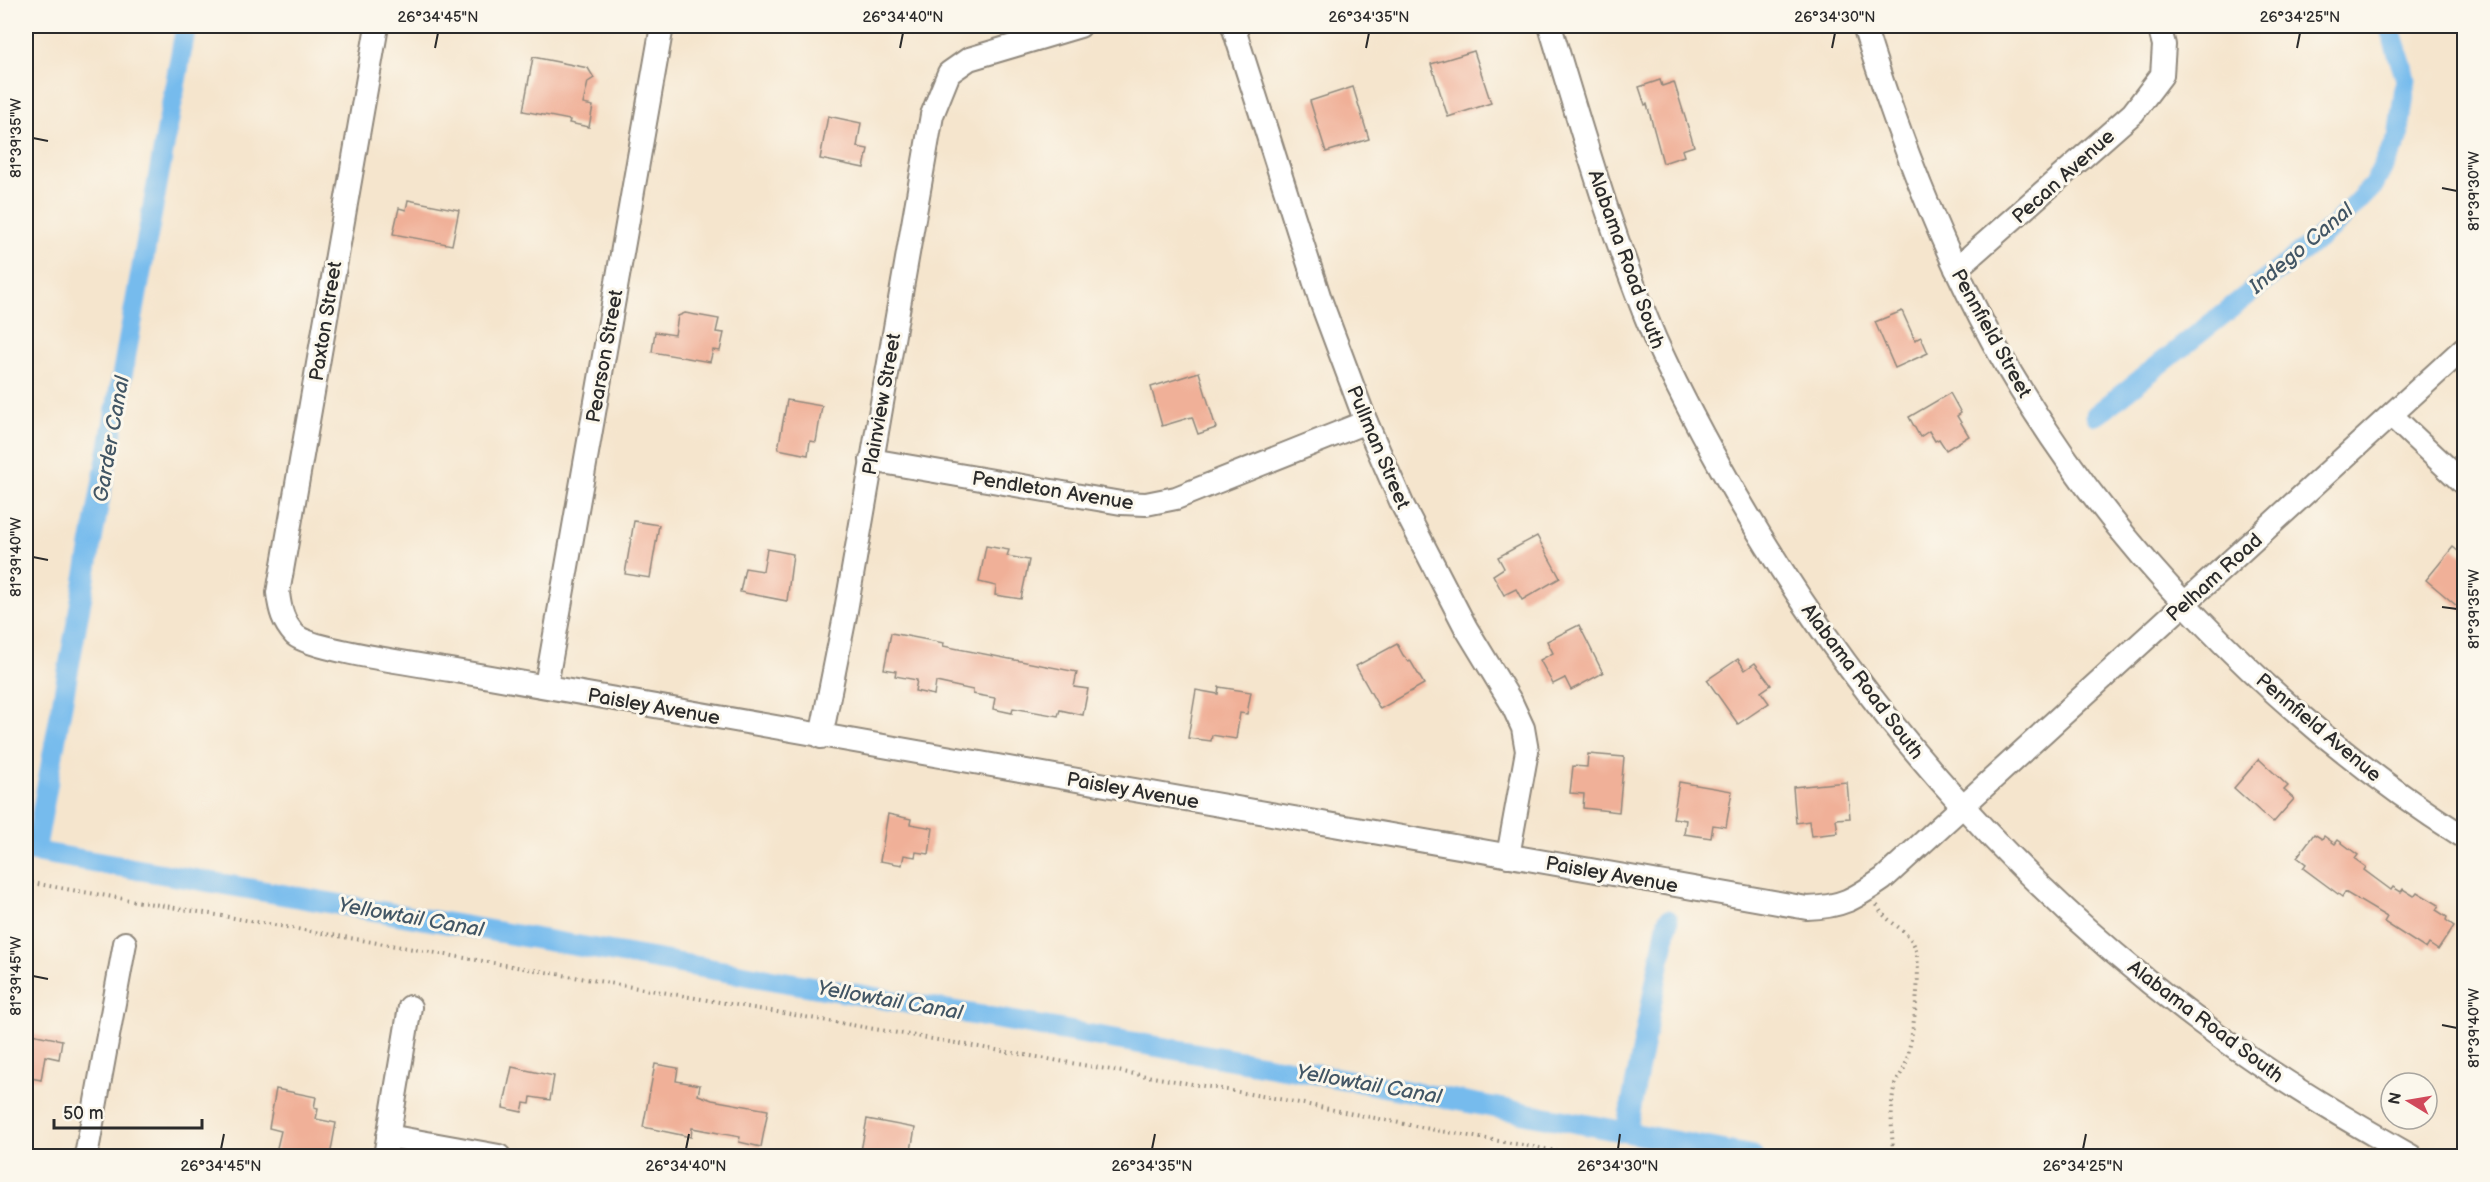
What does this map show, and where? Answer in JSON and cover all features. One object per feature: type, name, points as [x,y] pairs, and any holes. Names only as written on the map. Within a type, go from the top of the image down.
[{"type":"street","name":"Paxton Street","points":[[281,617],[278,593],[377,26]]},
{"type":"street","name":"Pearson Street","points":[[546,686],[662,26]]},
{"type":"street","name":"Plainview Street","points":[[821,737],[845,616],[932,115],[949,73],[969,59],[1080,26]]},
{"type":"street","name":"Pullman Street","points":[[1233,26],[1320,300],[1366,422],[1424,547],[1466,628],[1511,702],[1523,728],[1527,751],[1508,856]]},
{"type":"street","name":"Alabama Road South","points":[[1550,26],[1606,213],[1657,342],[1699,429],[1752,525],[1849,670],[1963,807],[2031,877],[2093,934],[2165,994],[2264,1067],[2310,1097],[2411,1156]]},
{"type":"street","name":"Pennfield Street","points":[[1864,26],[1912,169],[1956,269],[1994,343],[2040,419],[2098,500],[2184,605]]},
{"type":"street","name":"Pecan Avenue","points":[[1956,269],[2133,113],[2162,75],[2164,45],[2159,26]]},
{"type":"street","name":"Pelham Road","points":[[1963,807],[2464,348]]},
{"type":"street","points":[[2392,416],[2464,484]]},
{"type":"street","name":"Pendleton Avenue","points":[[871,460],[1121,503],[1146,504],[1176,498],[1366,422]]},
{"type":"street","name":"Pennfield Avenue","points":[[2184,605],[2322,734],[2374,776],[2464,837]]},
{"type":"street","name":"Paisley Avenue","points":[[281,617],[297,637],[318,646],[821,737],[1807,908],[1834,907],[1869,889],[1963,807]]},
{"type":"street","points":[[86,1156],[126,943]]},
{"type":"street","points":[[410,1007],[387,1146],[499,1156]]},
{"type":"path","points":[[26,882],[1279,1099],[1435,1130],[1586,1156]]},
{"type":"path","points":[[1869,889],[1882,915],[1904,931],[1914,945],[1919,962],[1906,1065],[1895,1087],[1892,1121],[1893,1152],[1890,1156]]},
{"type":"building","points":[[1474,51],[1491,103],[1448,117],[1431,64]]},
{"type":"building","points":[[533,57],[588,68],[594,78],[588,82],[583,104],[593,106],[589,127],[569,123],[570,120],[523,111]]},
{"type":"building","points":[[1660,80],[1662,86],[1674,82],[1694,146],[1682,150],[1684,156],[1663,163],[1647,104],[1645,105],[1639,87]]},
{"type":"building","points":[[1353,87],[1369,139],[1326,152],[1310,101]]},
{"type":"building","points":[[828,116],[861,123],[857,147],[868,149],[864,168],[820,159]]},
{"type":"building","points":[[408,200],[459,210],[452,245],[393,234],[399,208],[406,210]]},
{"type":"building","points":[[1902,311],[1915,340],[1921,337],[1928,353],[1895,368],[1875,322]]},
{"type":"building","points":[[685,313],[719,319],[716,332],[724,333],[720,351],[713,350],[710,362],[652,352],[655,332],[675,335],[678,316]]},
{"type":"building","points":[[1199,372],[1216,428],[1198,434],[1192,417],[1162,426],[1151,387]]},
{"type":"building","points":[[1950,393],[1961,413],[1957,416],[1969,436],[1946,450],[1939,439],[1935,441],[1929,431],[1920,437],[1909,417]]},
{"type":"building","points":[[787,400],[822,406],[816,442],[810,441],[808,455],[778,449]]},
{"type":"building","points":[[634,521],[659,525],[650,578],[625,574]]},
{"type":"building","points":[[1537,536],[1560,578],[1522,600],[1516,589],[1504,595],[1493,575],[1504,568],[1498,557]]},
{"type":"building","points":[[986,546],[1009,550],[1007,556],[1029,560],[1021,599],[995,595],[996,586],[979,582]]},
{"type":"building","points":[[2453,547],[2464,556],[2464,612],[2426,580]]},
{"type":"building","points":[[767,549],[793,554],[787,601],[740,592],[745,568],[763,571]]},
{"type":"building","points":[[1579,625],[1603,673],[1571,690],[1565,678],[1553,684],[1540,660],[1553,653],[1547,641]]},
{"type":"building","points":[[891,633],[944,643],[943,646],[1077,672],[1074,687],[1088,689],[1083,715],[1060,710],[1058,716],[1013,708],[1012,713],[993,709],[995,698],[973,694],[973,690],[936,682],[934,695],[915,691],[917,680],[895,676],[896,671],[884,669]]},
{"type":"building","points":[[1397,644],[1403,655],[1409,662],[1410,660],[1424,684],[1380,709],[1356,666]]},
{"type":"building","points":[[1738,659],[1745,670],[1755,663],[1771,685],[1761,692],[1769,703],[1738,724],[1707,680]]},
{"type":"building","points":[[1219,687],[1251,692],[1247,714],[1240,713],[1236,739],[1212,735],[1211,741],[1188,738],[1196,690],[1218,694]]},
{"type":"building","points":[[1588,754],[1624,757],[1619,812],[1583,808],[1584,794],[1570,793],[1573,766],[1587,767]]},
{"type":"building","points":[[2259,759],[2288,786],[2284,790],[2294,799],[2273,823],[2234,788]]},
{"type":"building","points":[[1679,782],[1732,791],[1726,827],[1713,825],[1711,838],[1684,834],[1686,820],[1673,818]]},
{"type":"building","points":[[1847,782],[1850,818],[1836,819],[1838,833],[1811,836],[1809,821],[1796,823],[1793,787]]},
{"type":"building","points":[[888,814],[911,819],[910,824],[933,828],[929,854],[916,852],[915,857],[904,855],[902,865],[880,861]]},
{"type":"building","points":[[2314,834],[2322,839],[2324,836],[2335,844],[2338,840],[2358,855],[2355,859],[2366,867],[2364,870],[2391,890],[2393,887],[2401,892],[2403,889],[2414,896],[2417,892],[2439,905],[2436,910],[2447,917],[2446,920],[2454,926],[2438,950],[2429,944],[2426,949],[2384,922],[2387,917],[2345,892],[2342,897],[2303,868],[2306,864],[2297,857]]},
{"type":"building","points":[[26,1033],[62,1040],[59,1059],[45,1056],[41,1080],[26,1077]]},
{"type":"building","points":[[655,1064],[678,1068],[676,1081],[700,1085],[698,1095],[712,1100],[768,1110],[761,1147],[739,1142],[740,1137],[692,1128],[691,1137],[643,1127]]},
{"type":"building","points":[[512,1067],[554,1076],[550,1100],[531,1097],[530,1104],[524,1103],[522,1112],[503,1108]]},
{"type":"building","points":[[276,1089],[316,1097],[314,1108],[318,1109],[316,1119],[336,1123],[330,1156],[275,1156],[281,1131],[269,1128]]},
{"type":"building","points":[[867,1119],[915,1128],[910,1156],[860,1156]]},
{"type":"waterway","name":"Garder Canal","points":[[35,852],[186,26]]},
{"type":"waterway","name":"Indego Canal","points":[[2096,415],[2333,227],[2373,186],[2398,138],[2406,79],[2389,26]]},
{"type":"waterway","name":"Yellowtail Canal","points":[[26,850],[1333,1077],[1753,1156]]},
{"type":"waterway","points":[[1626,1132],[1668,920]]}]
